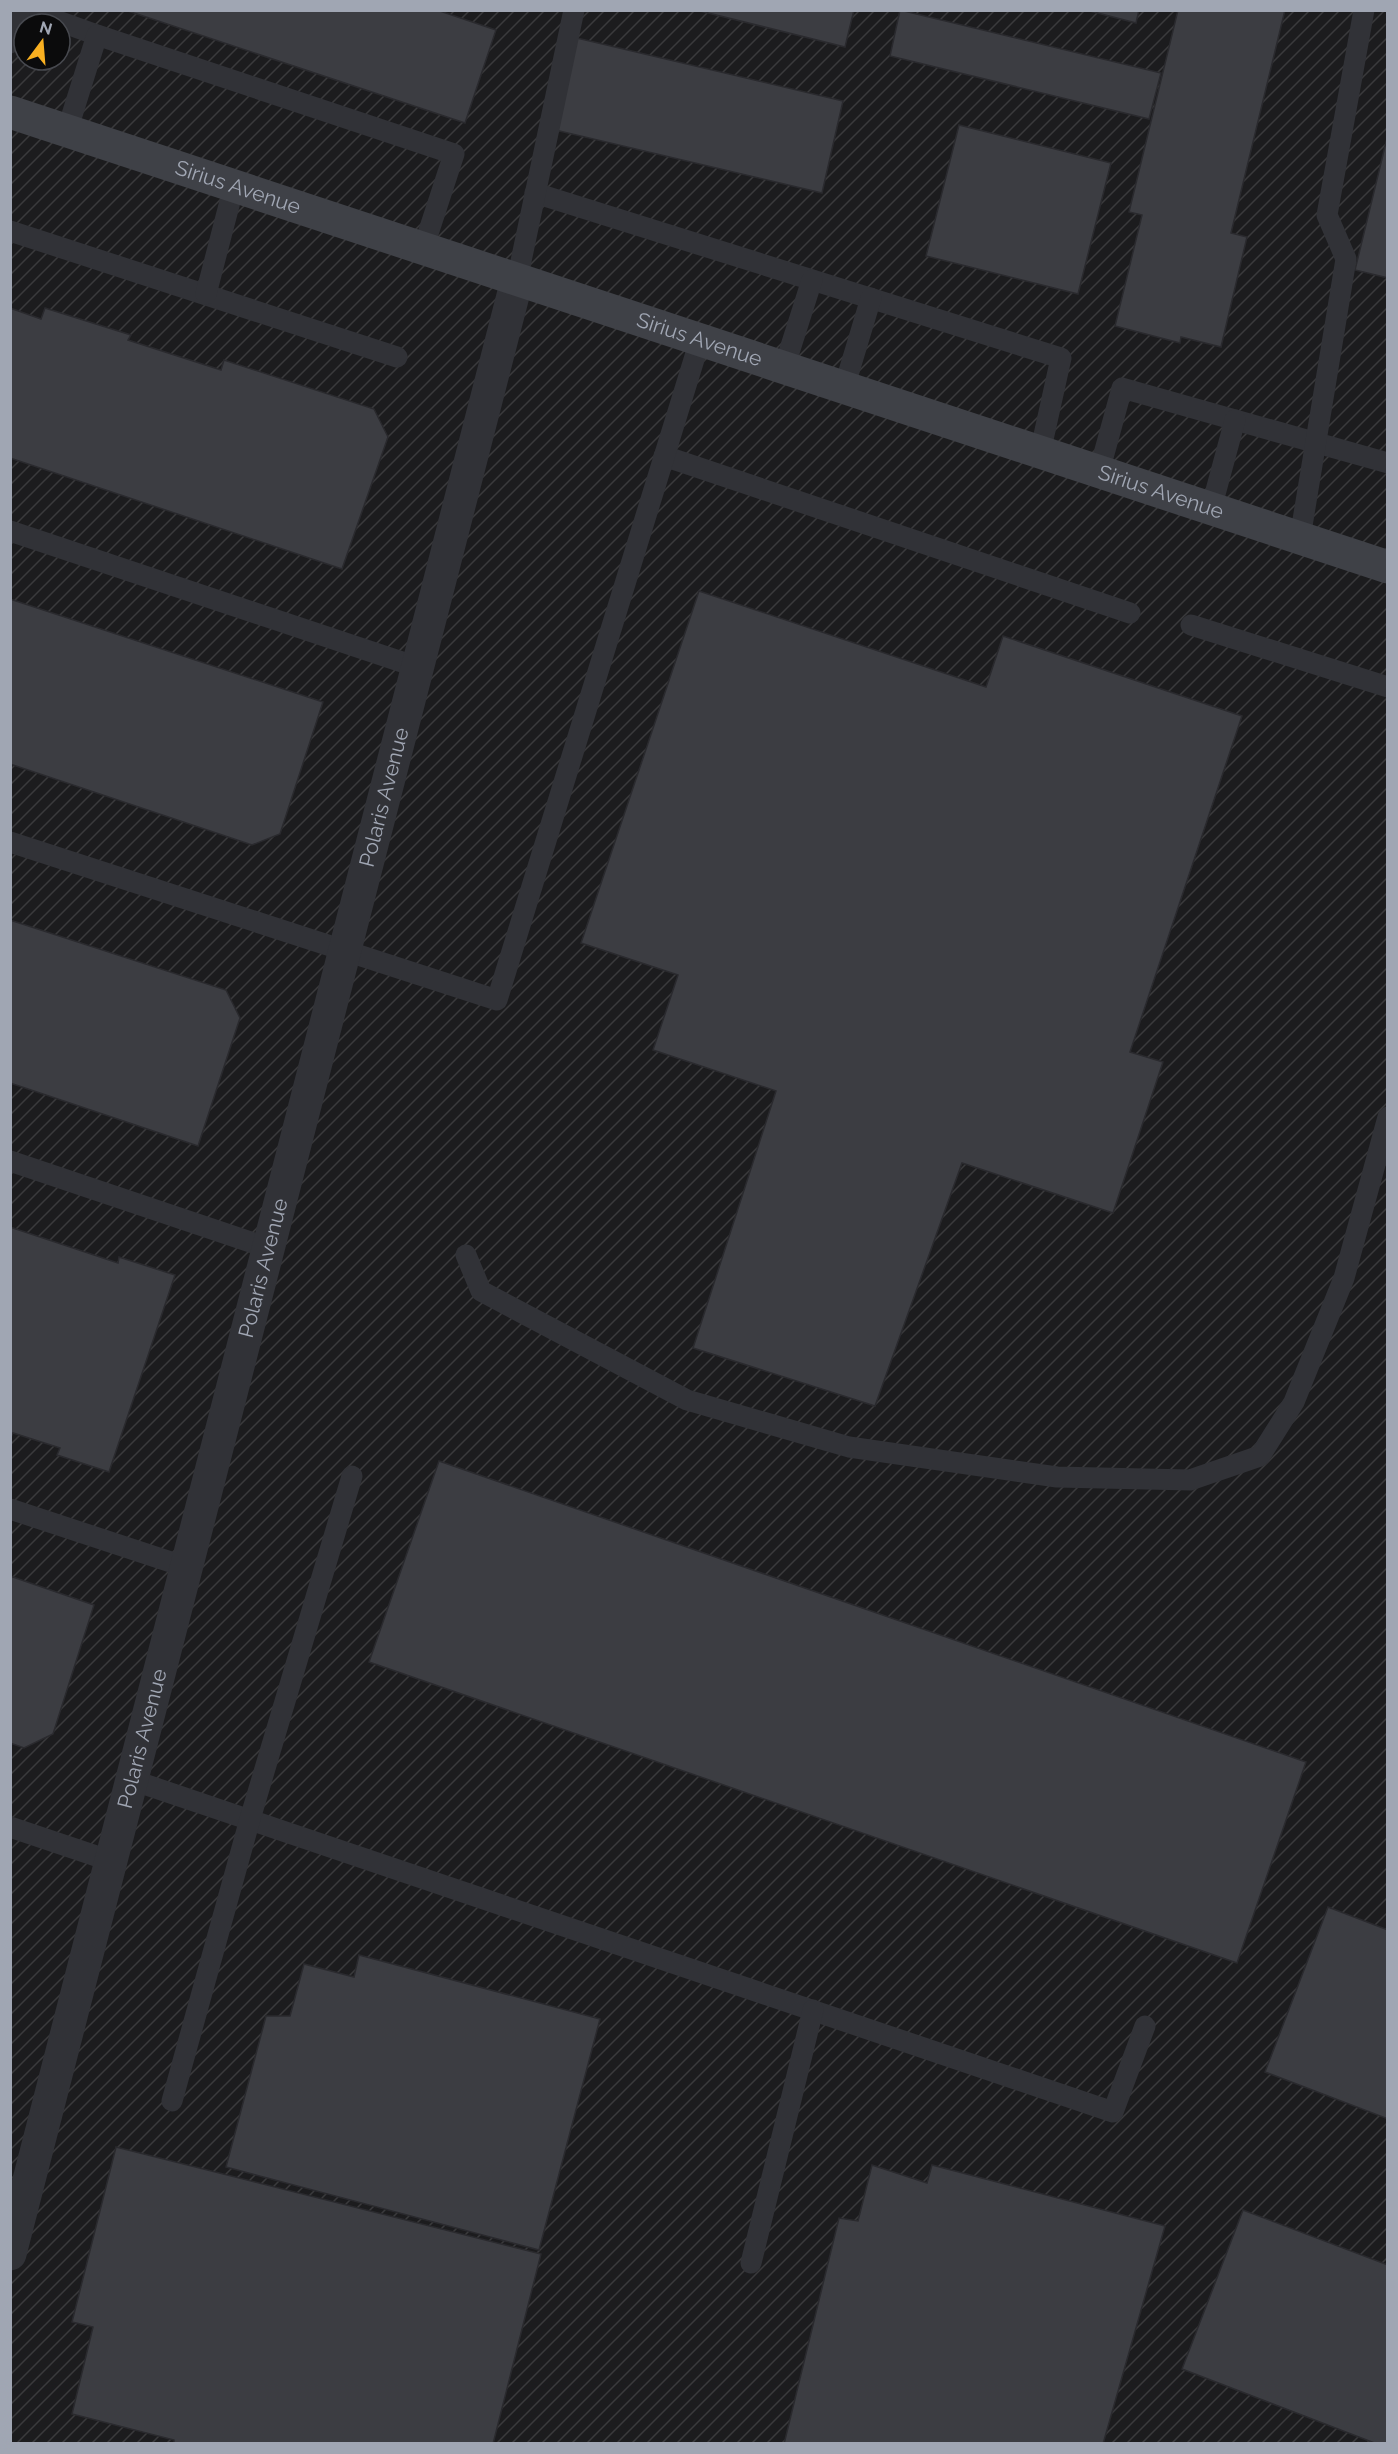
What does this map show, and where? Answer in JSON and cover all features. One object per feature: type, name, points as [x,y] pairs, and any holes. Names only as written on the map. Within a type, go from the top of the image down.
[{"type":"street","name":"Sirius Avenue","points":[[10,112],[1388,567]]},
{"type":"street","name":"Polaris Avenue","points":[[10,2254],[517,280]]},
{"type":"lane","points":[[517,280],[574,10]]},
{"type":"lane","points":[[1300,538],[1346,259],[1327,215],[1364,10]]},
{"type":"lane","points":[[72,31],[97,35],[454,154],[423,249]]},
{"type":"lane","points":[[67,131],[97,35]]},
{"type":"lane","points":[[206,294],[234,186]]},
{"type":"lane","points":[[535,193],[1061,358],[1040,453]]},
{"type":"lane","points":[[10,231],[397,357]]},
{"type":"lane","points":[[784,368],[812,280]]},
{"type":"lane","points":[[844,388],[872,298]]},
{"type":"lane","points":[[10,842],[497,1000],[700,340]]},
{"type":"lane","points":[[1099,472],[1122,388],[1388,463]]},
{"type":"lane","points":[[1211,509],[1235,420]]},
{"type":"lane","points":[[664,456],[1130,613]]},
{"type":"lane","points":[[10,531],[417,667]]},
{"type":"lane","points":[[1191,625],[1388,687]]},
{"type":"lane","points":[[466,1255],[481,1292],[687,1400],[849,1447],[1057,1477],[1190,1480],[1260,1456],[1294,1402],[1344,1278],[1388,1118]]},
{"type":"lane","points":[[10,1161],[268,1248]]},
{"type":"lane","points":[[172,2101],[250,1819],[352,1476]]},
{"type":"lane","points":[[10,1509],[186,1567]]},
{"type":"lane","points":[[132,1779],[1113,2112],[1145,2026]]},
{"type":"lane","points":[[10,1827],[111,1861]]},
{"type":"lane","points":[[751,2263],[813,2010]]},
{"type":"shaded area","points":[[11,11],[1387,11],[1387,2443],[11,2443]]},
{"type":"building","points":[[125,10],[437,10],[496,30],[465,123]]},
{"type":"building","points":[[696,10],[854,10],[845,47]]},
{"type":"building","points":[[900,10],[1161,73],[1149,119],[890,56]]},
{"type":"building","points":[[1086,10],[1139,10],[1136,23]]},
{"type":"building","points":[[1178,10],[1285,10],[1231,233],[1247,237],[1221,347],[1181,337],[1180,343],[1115,326],[1142,215],[1129,212]]},
{"type":"building","points":[[577,38],[843,101],[822,193],[555,130]]},
{"type":"building","points":[[959,125],[1111,163],[1078,294],[926,256]]},
{"type":"building","points":[[1388,134],[1388,278],[1355,270]]},
{"type":"building","points":[[10,308],[41,319],[45,308],[131,335],[128,340],[221,370],[224,360],[374,409],[388,437],[342,569],[10,458]]},
{"type":"building","points":[[699,591],[986,687],[1003,636],[1242,716],[1130,1052],[1163,1062],[1113,1213],[962,1163],[875,1406],[693,1348],[776,1091],[653,1050],[678,975],[581,943]]},
{"type":"building","points":[[10,599],[323,702],[280,834],[252,845],[10,764]]},
{"type":"building","points":[[10,920],[226,990],[240,1018],[198,1146],[10,1083]]},
{"type":"building","points":[[10,1227],[118,1263],[119,1257],[175,1275],[109,1472],[57,1455],[60,1448],[13,1433],[10,1439]]},
{"type":"building","points":[[439,1461],[1306,1762],[1237,1963],[369,1662]]},
{"type":"building","points":[[10,1576],[94,1605],[53,1734],[24,1748],[10,1743]]},
{"type":"building","points":[[1328,1907],[1388,1930],[1388,2119],[1265,2072]]},
{"type":"building","points":[[359,1955],[600,2019],[539,2250],[226,2167],[266,2016],[290,2016],[304,1964],[354,1977]]},
{"type":"building","points":[[116,2147],[541,2254],[493,2444],[174,2444],[174,2440],[72,2414],[93,2327],[72,2322]]},
{"type":"building","points":[[872,2165],[927,2183],[932,2165],[1165,2226],[1103,2444],[784,2444],[839,2218],[858,2221]]},
{"type":"building","points":[[1243,2210],[1388,2265],[1388,2444],[1377,2444],[1182,2369]]}]
